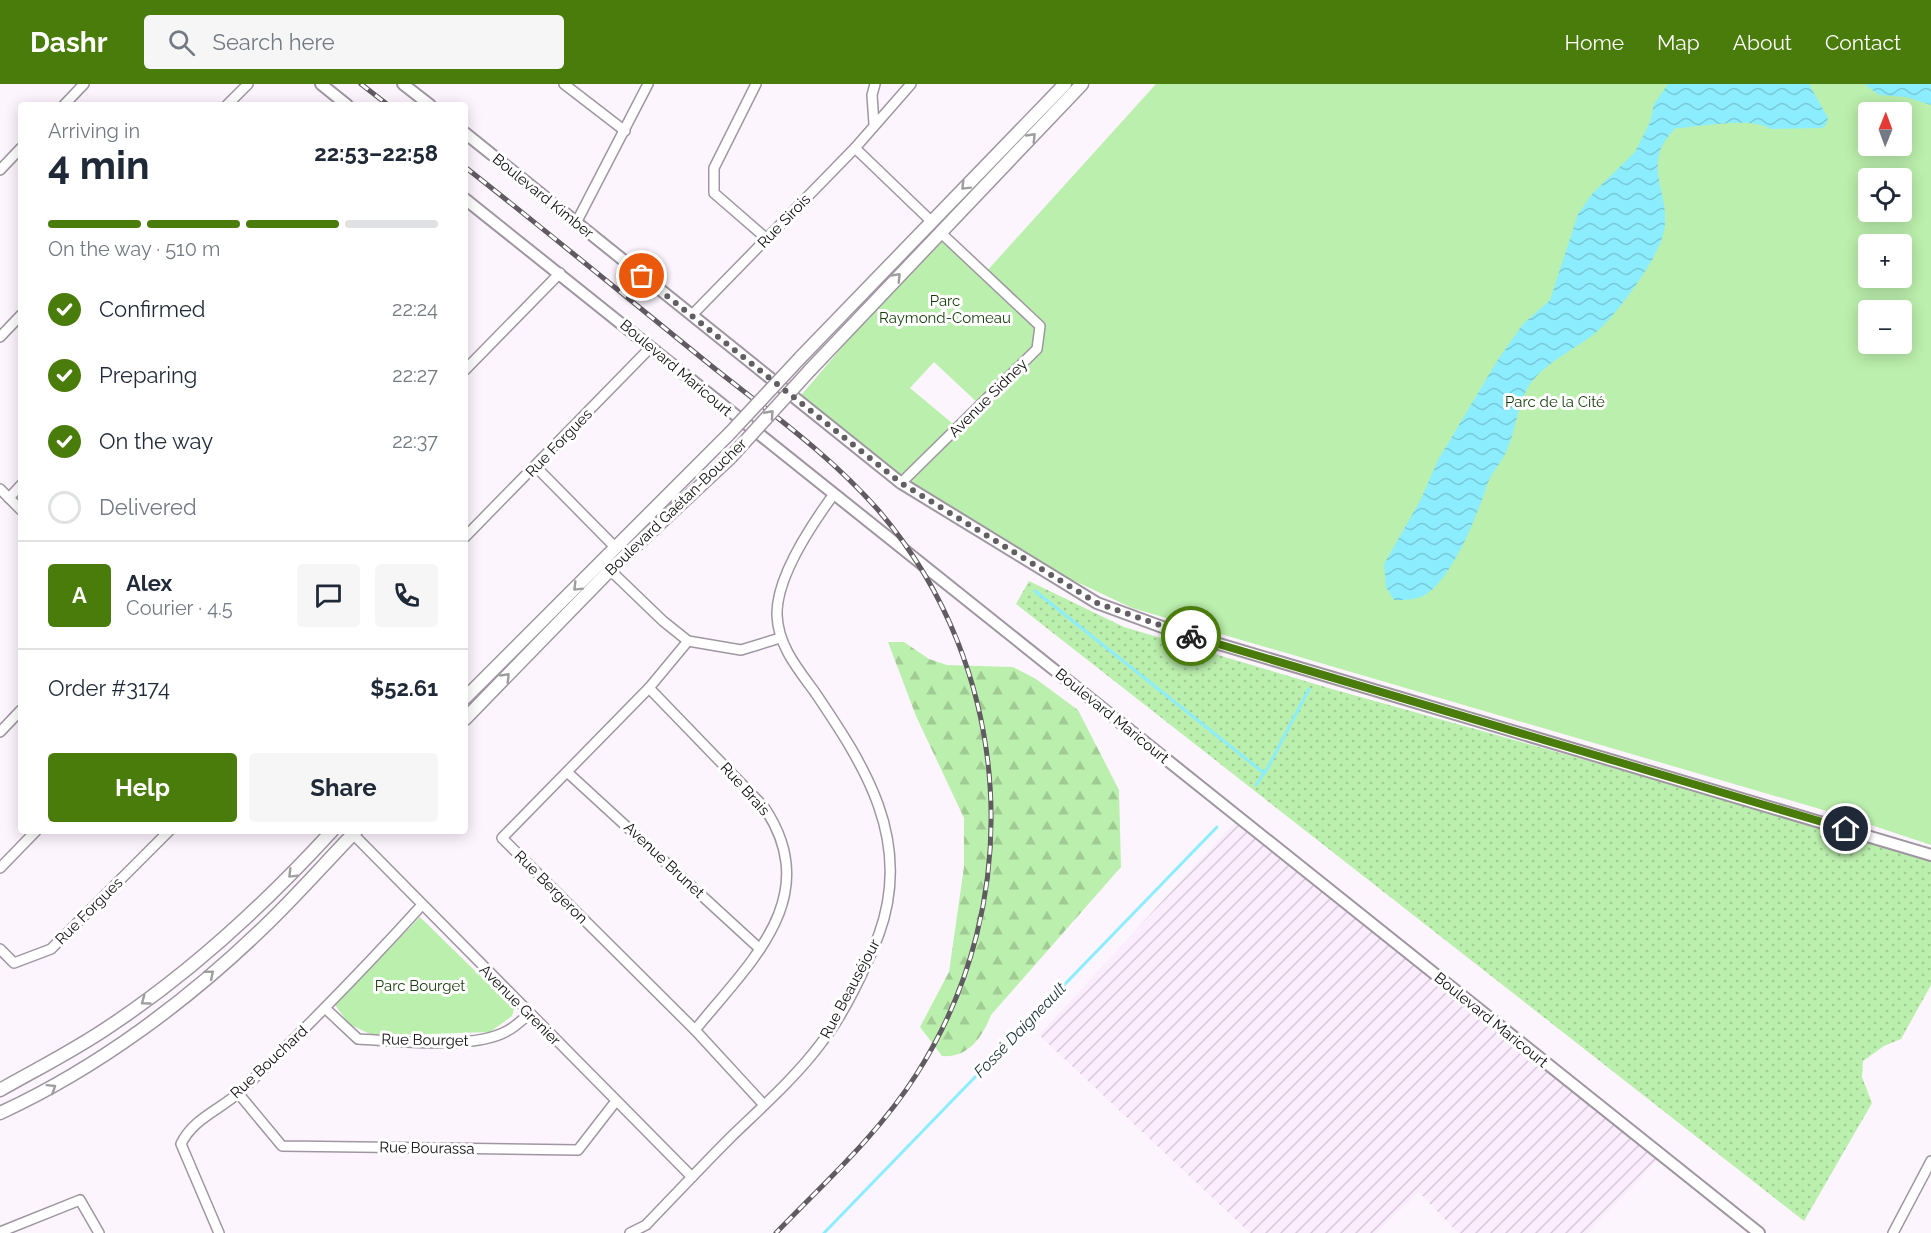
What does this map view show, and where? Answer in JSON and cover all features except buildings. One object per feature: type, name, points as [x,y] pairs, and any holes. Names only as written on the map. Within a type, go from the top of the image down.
[{"type":"main road","name":"Boulevard Gaétan-Boucher","points":[[468,695],[678,487],[1065,84]]},
{"type":"main road","name":"Boulevard Gaétan-Boucher","points":[[468,716],[610,570],[731,457],[827,350],[1082,84]]},
{"type":"main road","points":[[0,1090],[110,1027],[176,978],[245,920],[329,834]]},
{"type":"main road","points":[[0,1113],[47,1092],[156,1019],[267,924],[351,834]]},
{"type":"street","points":[[67,102],[84,84]]},
{"type":"street","points":[[230,102],[248,84]]},
{"type":"street","points":[[321,84],[343,102]]},
{"type":"street","points":[[403,84],[425,102]]},
{"type":"street","points":[[564,84],[625,131]]},
{"type":"street","points":[[576,223],[648,84]]},
{"type":"street","points":[[756,84],[714,168],[714,193],[767,239]]},
{"type":"street","points":[[874,124],[872,96],[875,84]]},
{"type":"street","name":"Rue Sirois","points":[[692,315],[855,147],[911,84]]},
{"type":"street","name":"Boulevard Kimber","points":[[468,136],[901,483],[1097,603],[1165,628],[1931,855]]},
{"type":"street","points":[[855,147],[931,221]]},
{"type":"street","points":[[0,170],[18,151]]},
{"type":"street","name":"Boulevard Maricourt","points":[[468,202],[560,273],[650,348],[1759,1233]]},
{"type":"street","name":"Avenue Sidney","points":[[901,483],[1037,349],[1040,326],[940,232]]},
{"type":"street","points":[[468,367],[560,273]]},
{"type":"street","points":[[0,337],[18,318]]},
{"type":"street","name":"Rue Forgues","points":[[468,534],[650,348]]},
{"type":"street","points":[[536,467],[616,548]]},
{"type":"street","points":[[9,498],[18,488]]},
{"type":"street","points":[[0,489],[18,507]]},
{"type":"street","name":"Rue Beauséjour","points":[[630,1233],[646,1225],[823,1042],[859,978],[879,933],[889,879],[886,829],[873,788],[856,753],[780,638],[777,614],[780,588],[803,542],[834,494]]},
{"type":"street","points":[[610,570],[663,621],[688,641],[741,650],[780,638]]},
{"type":"street","name":"Rue Bergeron","points":[[688,641],[649,688],[502,838],[695,1030],[764,1105]]},
{"type":"street","name":"Rue Brais","points":[[649,688],[764,807],[776,825],[785,849],[789,872],[785,896],[775,924],[760,949],[695,1030]]},
{"type":"street","points":[[0,732],[18,713]]},
{"type":"street","name":"Avenue Brunet","points":[[567,772],[760,949]]},
{"type":"street","points":[[0,867],[33,834]]},
{"type":"street","name":"Rue Forgues","points":[[0,949],[14,963],[51,949],[166,834]]},
{"type":"street","name":"Avenue Grenier","points":[[355,834],[422,906],[692,1177]]},
{"type":"street","name":"Rue Bouchard","points":[[219,1233],[181,1143],[188,1129],[238,1093],[326,1009],[422,906]]},
{"type":"street","name":"Rue Bourget","points":[[326,1009],[358,1039],[392,1041],[473,1042],[506,1032],[529,1014]]},
{"type":"street","name":"Rue Bourassa","points":[[238,1093],[282,1146],[578,1150],[616,1101]]},
{"type":"street","points":[[1893,1233],[1931,1161]]},
{"type":"street","points":[[0,1232],[80,1200],[99,1233]]},
{"type":"shaded area","points":[[1235,822],[1659,1159],[1588,1233],[1458,1233],[1419,1192],[1376,1233],[1250,1233],[1039,1035]]},
{"type":"green space","name":"Parc de la Cité","points":[[1156,84],[1931,84],[1931,845],[1847,817],[1132,608],[1058,573],[905,482],[981,406],[934,362],[910,388],[958,428],[901,483],[797,400],[940,232],[985,273]]},
{"type":"green space","points":[[1029,581],[1124,627],[1332,689],[1778,814],[1931,860],[1931,985],[1901,1039],[1884,1046],[1863,1061],[1862,1077],[1872,1103],[1804,1221],[1016,604]]},
{"type":"green space","points":[[888,642],[904,642],[929,659],[947,665],[1013,667],[1036,679],[1078,710],[1119,790],[1121,867],[991,1015],[973,1045],[951,1056],[942,1056],[920,1027],[949,972],[964,867],[964,818],[916,716]]},
{"type":"green space","name":"Parc Bourget","points":[[420,917],[514,1009],[512,1016],[490,1032],[370,1034],[349,1024],[335,1005]]},
{"type":"water","points":[[1668,84],[1809,84],[1828,118],[1826,125],[1822,128],[1771,129],[1751,123],[1725,123],[1676,128],[1665,141],[1659,154],[1659,180],[1665,220],[1659,246],[1644,273],[1602,327],[1546,368],[1531,383],[1522,400],[1507,450],[1489,481],[1463,545],[1445,575],[1425,595],[1414,599],[1394,600],[1386,587],[1384,564],[1421,499],[1438,460],[1497,361],[1523,324],[1550,300],[1578,214],[1593,193],[1635,152],[1650,122],[1654,104]]},
{"type":"water","points":[[1864,84],[1931,84],[1931,105],[1906,97],[1879,95]]},
{"type":"waterway","name":"Fossé Daigneault","points":[[1035,591],[1264,773],[1256,785]]},
{"type":"waterway","points":[[1265,773],[1309,689]]},
{"type":"waterway","name":"Fossé Daigneault","points":[[824,1233],[1217,827]]},
{"type":"railway","points":[[361,84],[384,102]]},
{"type":"railway","points":[[468,169],[800,436],[841,472],[879,511],[924,573],[957,641],[980,713],[990,787],[989,862],[976,936],[952,1007],[916,1075],[885,1118],[850,1158],[776,1233]]},
{"type":"way so far","points":[[642,276],[901,483],[1010,552],[1097,603],[1191,636]]},
{"type":"route","points":[[1191,636],[1846,829]]},
{"type":"park label","name":"Parc Raymond-Comeau","points":[[945,310]]}]
